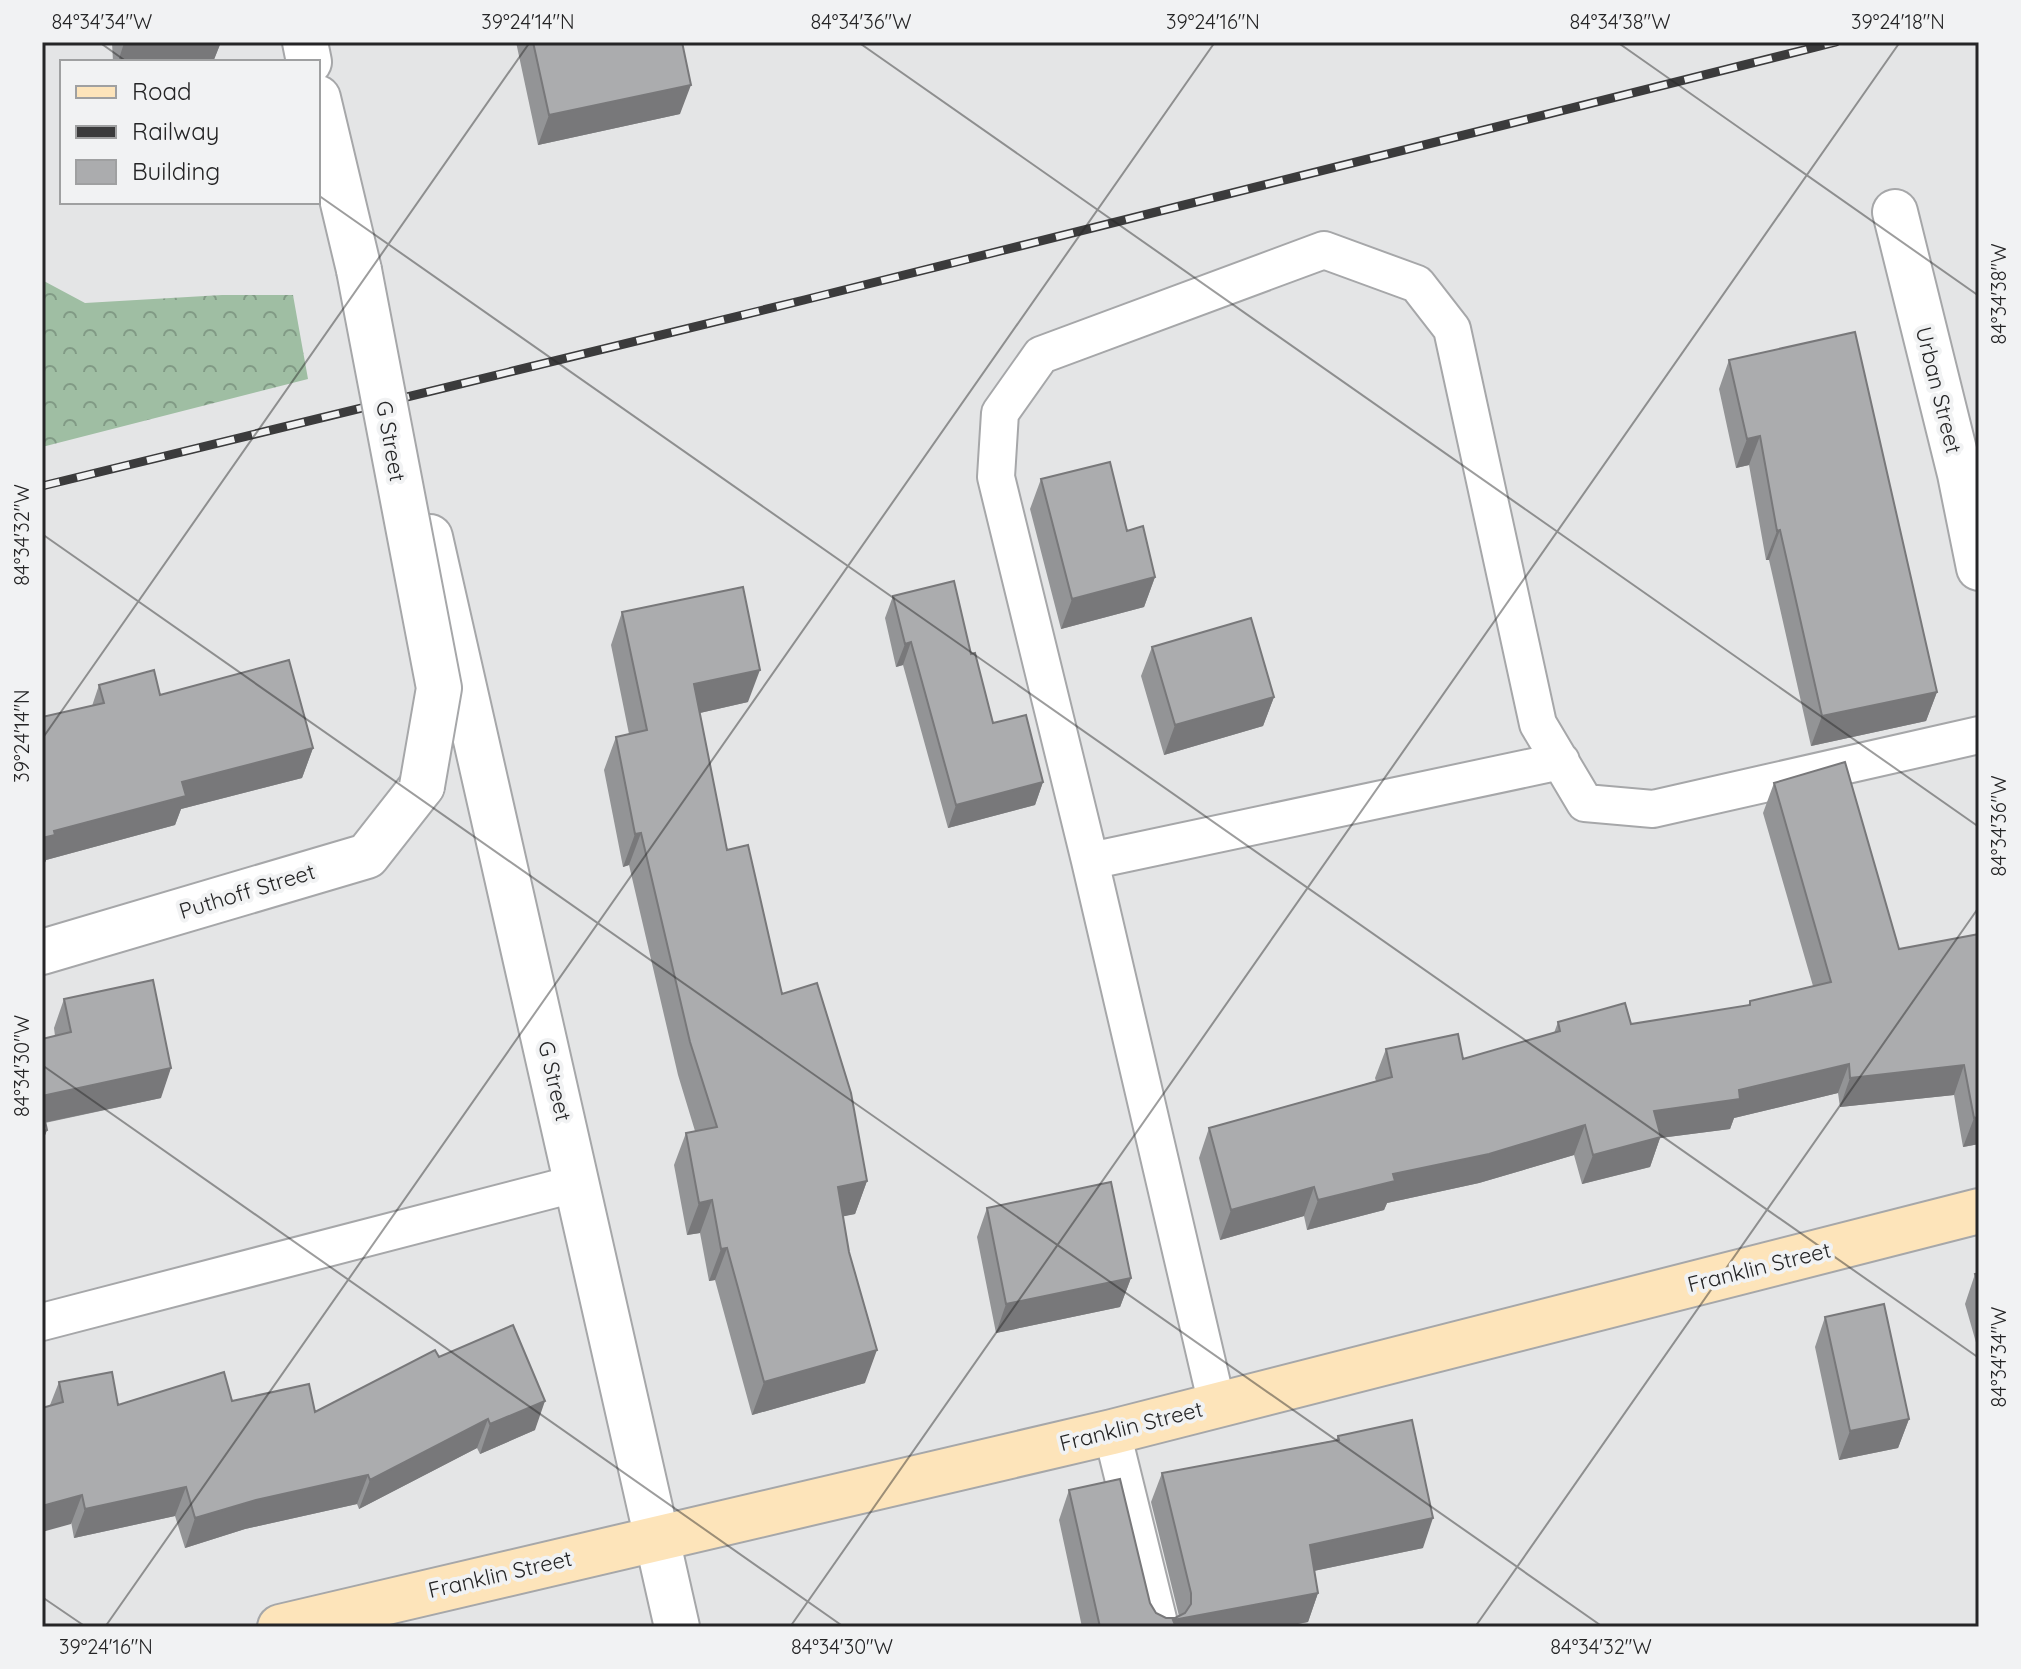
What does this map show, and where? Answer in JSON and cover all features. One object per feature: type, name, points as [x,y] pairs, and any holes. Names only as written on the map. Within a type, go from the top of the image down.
[{"type":"street","name":"G Street","points":[[320,106],[359,270],[439,688],[422,786]]},
{"type":"street","name":"Urban Street","points":[[1895,212],[1970,472],[1979,568]]},
{"type":"street","name":"G Street","points":[[430,535],[677,1627]]},
{"type":"street","name":"Puthoff Street","points":[[42,952],[367,856],[422,786]]},
{"type":"street","name":"Franklin Street","points":[[280,1627],[1112,1432],[1979,1211]]},
{"type":"lane","points":[[1217,1405],[1090,861],[996,477],[1000,413],[1041,355],[1324,250],[1417,284],[1452,329],[1538,724],[1585,803],[1653,809],[1979,735]]},
{"type":"lane","points":[[1090,861],[1561,761]]},
{"type":"lane","points":[[42,1322],[578,1183]]},
{"type":"lane","points":[[1112,1432],[1160,1627]]},
{"type":"green space","points":[[42,280],[85,303],[222,295],[293,295],[308,379],[42,447]]},
{"type":"building","points":[[533,42],[682,42],[691,85],[549,115]]},
{"type":"building","points":[[1855,332],[1937,692],[1822,716],[1780,530],[1777,531],[1760,436],[1747,439],[1729,360]]},
{"type":"building","points":[[1110,462],[1127,531],[1143,526],[1155,577],[1072,599],[1041,479]]},
{"type":"building","points":[[954,581],[971,654],[975,653],[993,723],[1026,715],[1043,782],[956,805],[911,642],[905,644],[893,596]]},
{"type":"building","points":[[743,587],[760,670],[694,684],[727,850],[748,845],[782,994],[817,983],[851,1093],[867,1181],[838,1187],[849,1252],[877,1350],[764,1382],[727,1248],[721,1249],[712,1200],[699,1203],[686,1133],[717,1127],[690,1042],[641,833],[635,834],[616,737],[647,730],[622,612]]},
{"type":"building","points":[[1251,618],[1274,697],[1175,725],[1152,647]]},
{"type":"building","points":[[289,660],[313,748],[182,782],[186,796],[54,831],[55,835],[42,838],[42,717],[104,703],[99,685],[154,670],[160,695]]},
{"type":"building","points":[[1845,762],[1899,949],[1979,934],[1979,1117],[1974,1118],[1964,1065],[1850,1078],[1849,1064],[1739,1090],[1740,1099],[1654,1111],[1661,1137],[1593,1155],[1585,1125],[1489,1154],[1393,1174],[1395,1181],[1318,1200],[1314,1187],[1231,1210],[1209,1128],[1392,1077],[1386,1049],[1458,1034],[1463,1059],[1560,1031],[1558,1022],[1625,1003],[1631,1024],[1750,1005],[1750,1001],[1831,982],[1774,783]]},
{"type":"building","points":[[153,980],[171,1068],[42,1096],[42,1039],[71,1032],[64,999]]},
{"type":"building","points":[[42,1107],[47,1130],[42,1131]]},
{"type":"building","points":[[1111,1182],[1131,1278],[1006,1304],[987,1208]]},
{"type":"building","points":[[1884,1304],[1909,1419],[1850,1431],[1825,1317]]},
{"type":"building","points":[[513,1325],[545,1401],[490,1424],[488,1419],[370,1480],[368,1475],[256,1500],[195,1518],[186,1487],[85,1509],[82,1495],[42,1506],[42,1408],[63,1402],[59,1382],[112,1372],[118,1405],[224,1372],[232,1401],[309,1384],[315,1412],[435,1350],[439,1357]]},
{"type":"building","points":[[1412,1420],[1433,1518],[1310,1545],[1318,1593],[1173,1620],[1176,1627],[1100,1627],[1069,1490],[1120,1479],[1150,1603],[1156,1613],[1175,1618],[1185,1613],[1191,1604],[1191,1593],[1162,1473],[1339,1440],[1338,1436]]},
{"type":"railway","points":[[42,486],[804,300],[1836,42]]}]
